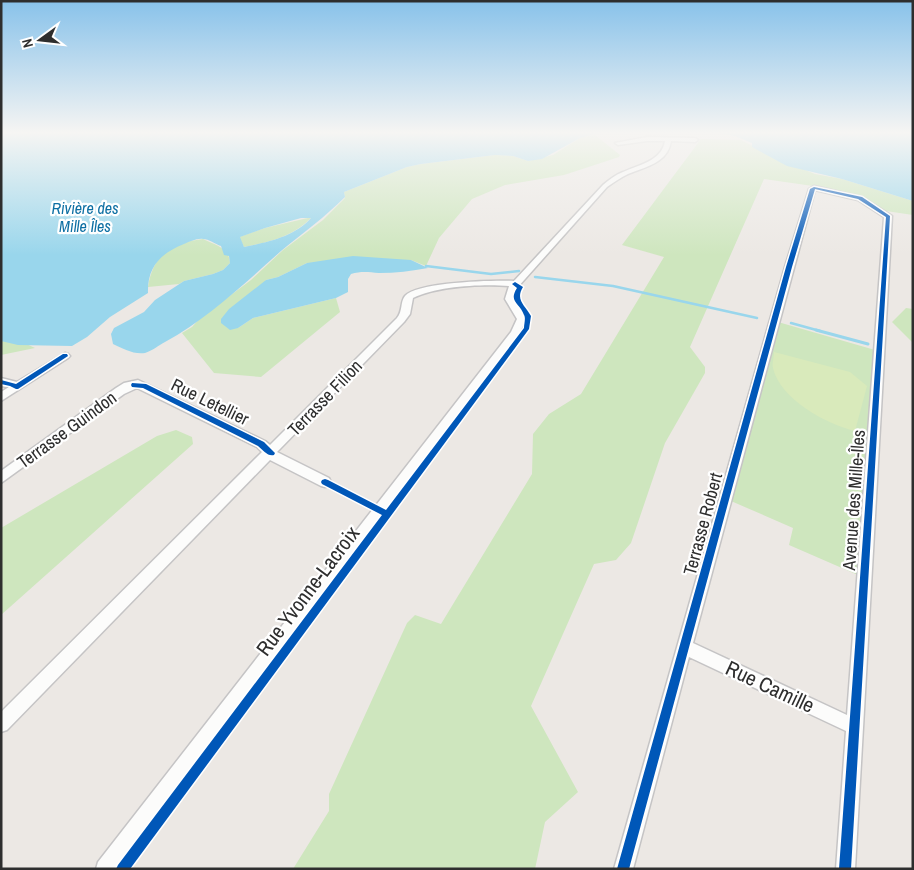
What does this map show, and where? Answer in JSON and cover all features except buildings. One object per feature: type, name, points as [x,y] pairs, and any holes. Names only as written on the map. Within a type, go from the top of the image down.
[{"type":"street","points":[[515,284],[605,186],[624,174]]},
{"type":"street","name":"Terrasse Robert","points":[[623,869],[812,188]]},
{"type":"street","name":"Avenue des Mille-Îles","points":[[812,188],[860,198],[888,216],[846,869]]},
{"type":"street","name":"Terrasse Filion","points":[[1,724],[395,326],[405,313],[410,296],[423,290],[515,284]]},
{"type":"street","name":"Rue Yvonne-Lacroix","points":[[105,869],[515,333],[522,319],[509,298],[515,284]]},
{"type":"street","points":[[1,397],[65,356]]},
{"type":"street","points":[[1,382],[12,384],[16,387]]},
{"type":"street","name":"Rue Letellier","points":[[134,385],[144,386],[261,444],[284,462],[325,482]]},
{"type":"street","name":"Terrasse Guindon","points":[[1,478],[120,391],[134,385]]},
{"type":"street","name":"Rue Camille","points":[[685,647],[855,728]]},
{"type":"green space","points":[[390,174],[568,174],[505,185],[472,199],[439,238],[426,266],[411,260],[307,263],[278,277],[266,280],[238,328],[253,318],[336,298],[340,312],[261,377],[214,373],[182,333],[251,280],[283,250],[323,220],[345,198],[344,192]]},
{"type":"green space","points":[[675,174],[814,174],[842,179],[913,201],[913,215],[886,211],[853,195],[813,186],[764,179],[690,347],[705,367],[705,373],[665,443],[631,543],[616,560],[594,564],[531,706],[578,792],[545,822],[535,869],[293,869],[329,811],[329,794],[407,623],[415,615],[441,624],[532,474],[533,434],[549,414],[581,394],[664,257],[622,245]]},
{"type":"green space","points":[[312,217],[289,234],[271,241],[244,247],[239,237],[265,228]]},
{"type":"green space","points":[[203,239],[221,247],[227,253],[230,263],[223,270],[179,284],[148,287],[154,267],[165,253],[181,244]]},
{"type":"green space","points":[[906,308],[913,309],[913,343],[892,322]]},
{"type":"green space","points":[[778,322],[875,350],[858,575],[789,545],[793,528],[731,501]]},
{"type":"green space","points":[[1,332],[35,348],[1,355]]},
{"type":"green space","points":[[774,352],[850,372],[867,386],[855,431],[831,423],[794,400],[777,379],[773,368]]},
{"type":"green space","points":[[176,430],[192,437],[193,444],[1,615],[1,528],[157,436]]},
{"type":"water","name":"Rivière des Mille Îles","points":[[1,174],[390,174],[344,192],[345,197],[322,218],[225,300],[181,333],[145,353],[132,352],[113,344],[111,334],[114,328],[144,312],[155,300],[184,281],[223,270],[230,263],[229,256],[224,255],[221,246],[208,240],[198,239],[169,252],[153,268],[148,284],[148,293],[110,317],[87,337],[72,346],[18,345],[1,341]],"holes":[[[301,218],[311,218],[297,230],[271,241],[244,247],[240,237]]]},
{"type":"water","points":[[819,174],[913,174],[913,201]]},
{"type":"water","points":[[353,256],[411,260],[428,268],[410,271],[351,274],[348,279],[348,292],[336,298],[253,318],[238,328],[230,330],[221,323],[221,319],[229,309],[266,280],[278,277],[307,263]]},
{"type":"waterway","points":[[426,266],[491,274],[519,271]]},
{"type":"waterway","points":[[535,277],[613,286],[757,318]]},
{"type":"waterway","points":[[791,323],[820,331]]},
{"type":"waterway","points":[[816,330],[868,344]]},
{"type":"cycle path","points":[[623,869],[789,267],[812,189],[814,188],[860,198],[888,216],[845,869]]},
{"type":"cycle path","points":[[122,869],[527,328],[528,316],[518,302],[516,295],[520,287],[515,284]]},
{"type":"cycle path","points":[[1,382],[12,384],[16,387],[65,356]]},
{"type":"cycle path","points":[[134,385],[144,386],[261,444],[271,453]]},
{"type":"cycle path","points":[[325,482],[387,514]]}]
